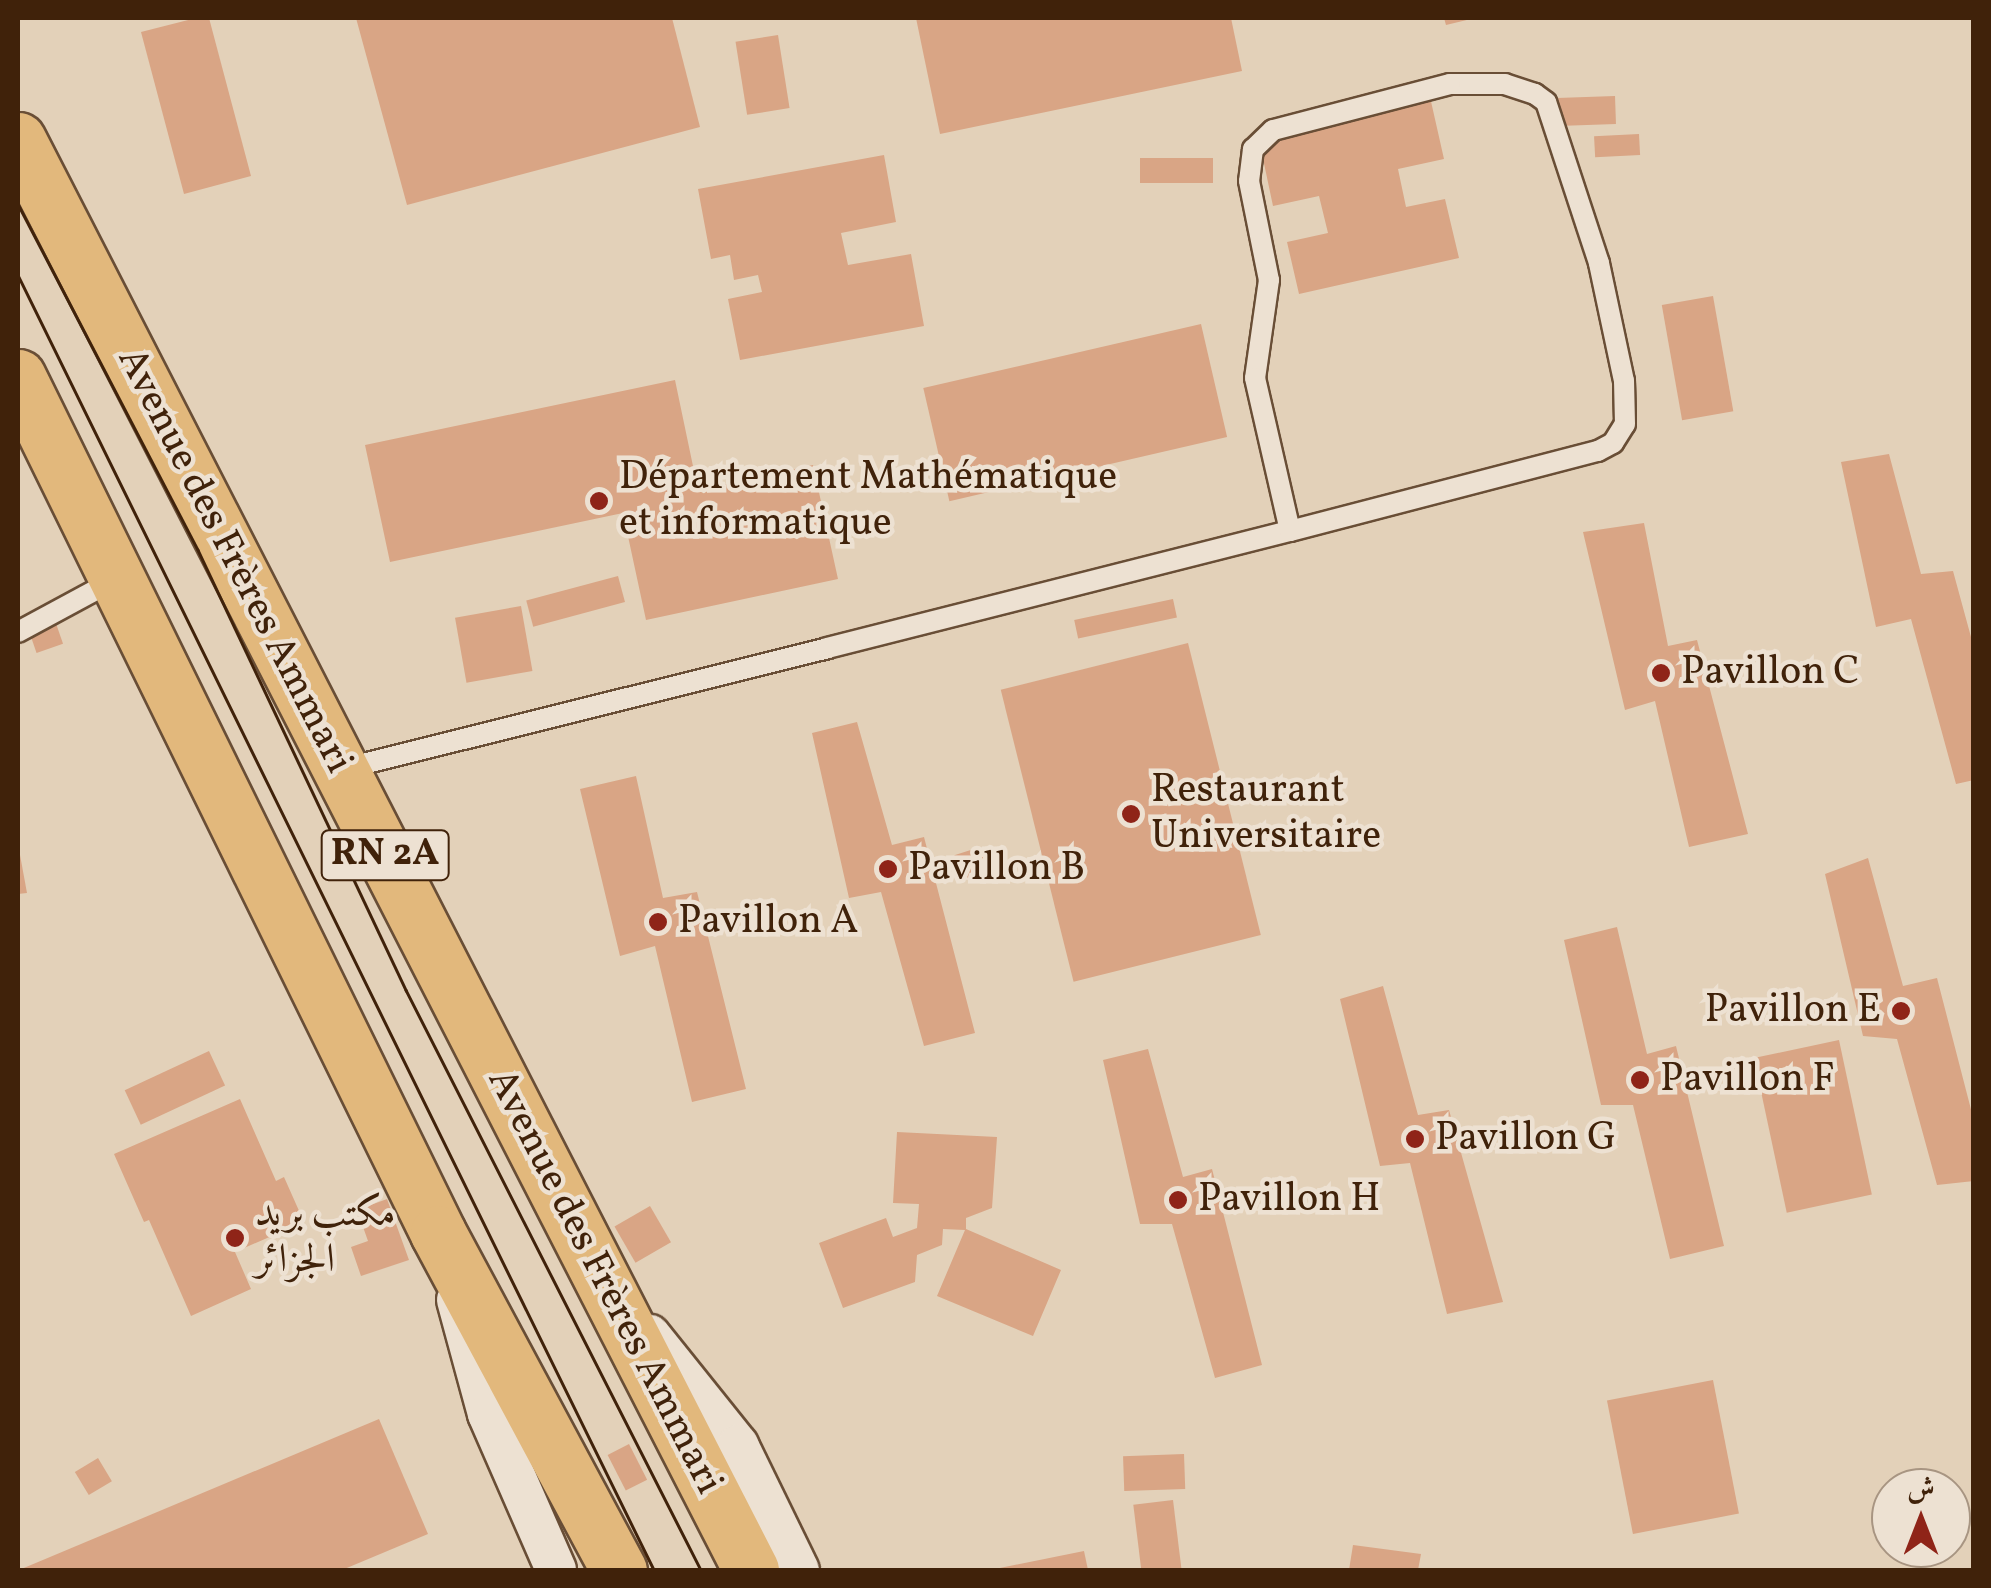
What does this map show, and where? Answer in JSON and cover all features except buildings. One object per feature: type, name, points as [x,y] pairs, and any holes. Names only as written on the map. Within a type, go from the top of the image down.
[{"type":"main road","name":"Avenue des Frères Ammari","points":[[18,140],[751,1570]]},
{"type":"main road","name":"RN 2A","points":[[18,377],[438,1234],[619,1570]]},
{"type":"street","points":[[438,1234],[488,1414],[556,1570]]},
{"type":"street","points":[[596,1268],[738,1445],[799,1570]]},
{"type":"lane","points":[[340,769],[1290,530],[1598,452],[1613,443],[1625,424],[1624,381],[1599,263],[1546,102],[1535,94],[1506,84],[1450,84],[1273,130],[1253,149],[1249,181],[1270,280],[1254,378],[1290,530]]},
{"type":"lane","points":[[18,632],[116,579]]},
{"type":"tram line","points":[[18,204],[198,550],[406,990],[701,1570]]},
{"type":"tram line","points":[[18,275],[654,1570]]},
{"type":"place","name":"Département Mathématique et informatique","points":[[599,501]]},
{"type":"place","name":"Pavillon C","points":[[1661,673]]},
{"type":"place","name":"Restaurant Universitaire","points":[[1131,814]]},
{"type":"place","name":"Pavillon B","points":[[888,869]]},
{"type":"place","name":"Pavillon A","points":[[658,922]]},
{"type":"place","name":"Pavillon E","points":[[1901,1011]]},
{"type":"place","name":"Pavillon F","points":[[1640,1080]]},
{"type":"place","name":"Pavillon G","points":[[1415,1139]]},
{"type":"place","name":"Pavillon H","points":[[1178,1200]]},
{"type":"place","name":"مكتب بريد الجزائر","points":[[235,1238]]}]
